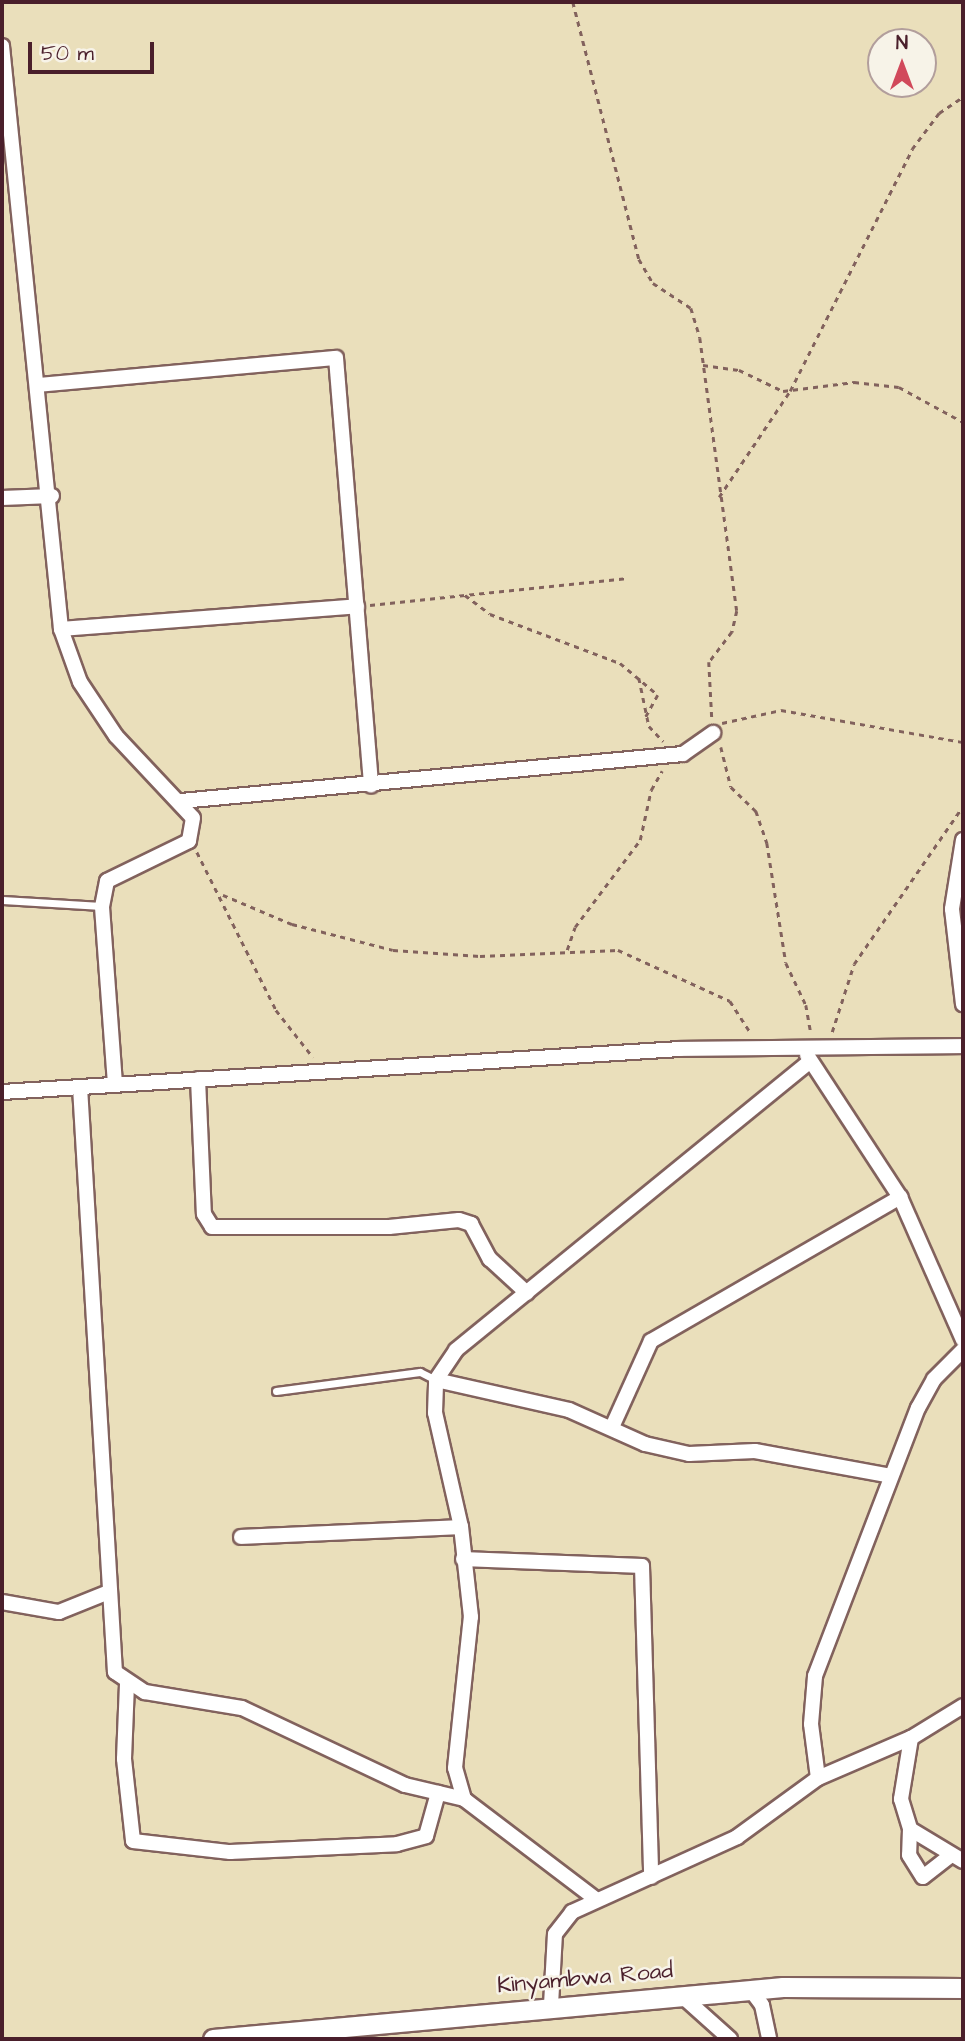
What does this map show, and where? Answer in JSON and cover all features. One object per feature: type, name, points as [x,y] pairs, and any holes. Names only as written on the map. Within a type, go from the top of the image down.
[{"type":"street","points":[[2,46],[52,496],[61,629],[80,682],[117,736],[181,801],[193,818],[189,841],[122,869],[107,881],[102,906],[115,1083]]},
{"type":"street","points":[[38,385],[336,358],[371,786]]},
{"type":"street","points":[[2,498],[52,496]]},
{"type":"street","points":[[61,629],[356,606]]},
{"type":"street","points":[[181,801],[371,786],[671,756],[697,748],[713,733]]},
{"type":"street","points":[[963,840],[952,909],[963,1004]]},
{"type":"street","points":[[2,1092],[326,1070],[764,1048],[812,1051],[963,1046]]},
{"type":"street","points":[[812,1051],[900,1197],[963,1340]]},
{"type":"street","points":[[464,1799],[455,1768],[471,1617],[461,1527],[435,1413],[436,1380],[456,1350],[812,1051]]},
{"type":"street","points":[[198,1079],[204,1214],[212,1227],[389,1227],[459,1220],[471,1224],[490,1258],[527,1293]]},
{"type":"street","points":[[80,1087],[106,1593],[115,1672],[127,1685],[242,1708],[405,1785],[464,1799],[597,1900]]},
{"type":"street","points":[[613,1425],[650,1340],[900,1197]]},
{"type":"street","points":[[818,1778],[811,1724],[815,1676],[891,1476],[934,1379],[963,1350]]},
{"type":"street","points":[[436,1380],[613,1425],[645,1444],[689,1454],[755,1451],[891,1476]]},
{"type":"street","points":[[241,1537],[461,1527]]},
{"type":"street","points":[[463,1559],[642,1566],[651,1877]]},
{"type":"street","points":[[2,1602],[59,1612],[106,1593]]},
{"type":"street","points":[[127,1685],[124,1759],[134,1841],[230,1852],[397,1844],[426,1836],[438,1793]]},
{"type":"street","points":[[551,2005],[555,1934],[572,1912],[737,1837],[818,1778],[911,1738],[963,1706]]},
{"type":"street","points":[[910,1829],[956,1859],[923,1877],[909,1855],[910,1829],[901,1799],[911,1738]]},
{"type":"street","name":"Kinyambwa Road","points":[[213,2039],[551,2005],[750,1989],[963,1988]]},
{"type":"street","points":[[750,1989],[762,2005],[769,2039]]},
{"type":"street","points":[[681,1995],[730,2039]]},
{"type":"lane","points":[[2,900],[102,906]]},
{"type":"lane","points":[[276,1391],[420,1372],[436,1380]]},
{"type":"path","points":[[573,2],[639,259],[653,283],[691,308],[703,365],[737,617],[709,662],[713,733],[728,782],[755,811],[767,843],[786,963],[809,1015],[812,1051]]},
{"type":"path","points":[[719,497],[790,391],[898,173],[926,127],[963,97]]},
{"type":"path","points":[[703,365],[739,370],[790,391],[854,382],[899,387],[963,422]]},
{"type":"path","points":[[356,606],[626,579]]},
{"type":"path","points":[[465,595],[490,614],[620,663],[658,695],[646,717]]},
{"type":"path","points":[[567,951],[575,927],[640,840],[650,790],[671,756],[646,717],[639,678]]},
{"type":"path","points":[[713,733],[738,715],[781,710],[963,742]]},
{"type":"path","points":[[812,1051],[854,964],[963,806]]},
{"type":"path","points":[[189,841],[223,895],[233,931],[280,1017],[326,1070]]},
{"type":"path","points":[[223,895],[292,923],[393,950],[480,956],[618,950],[723,997],[764,1048]]}]
